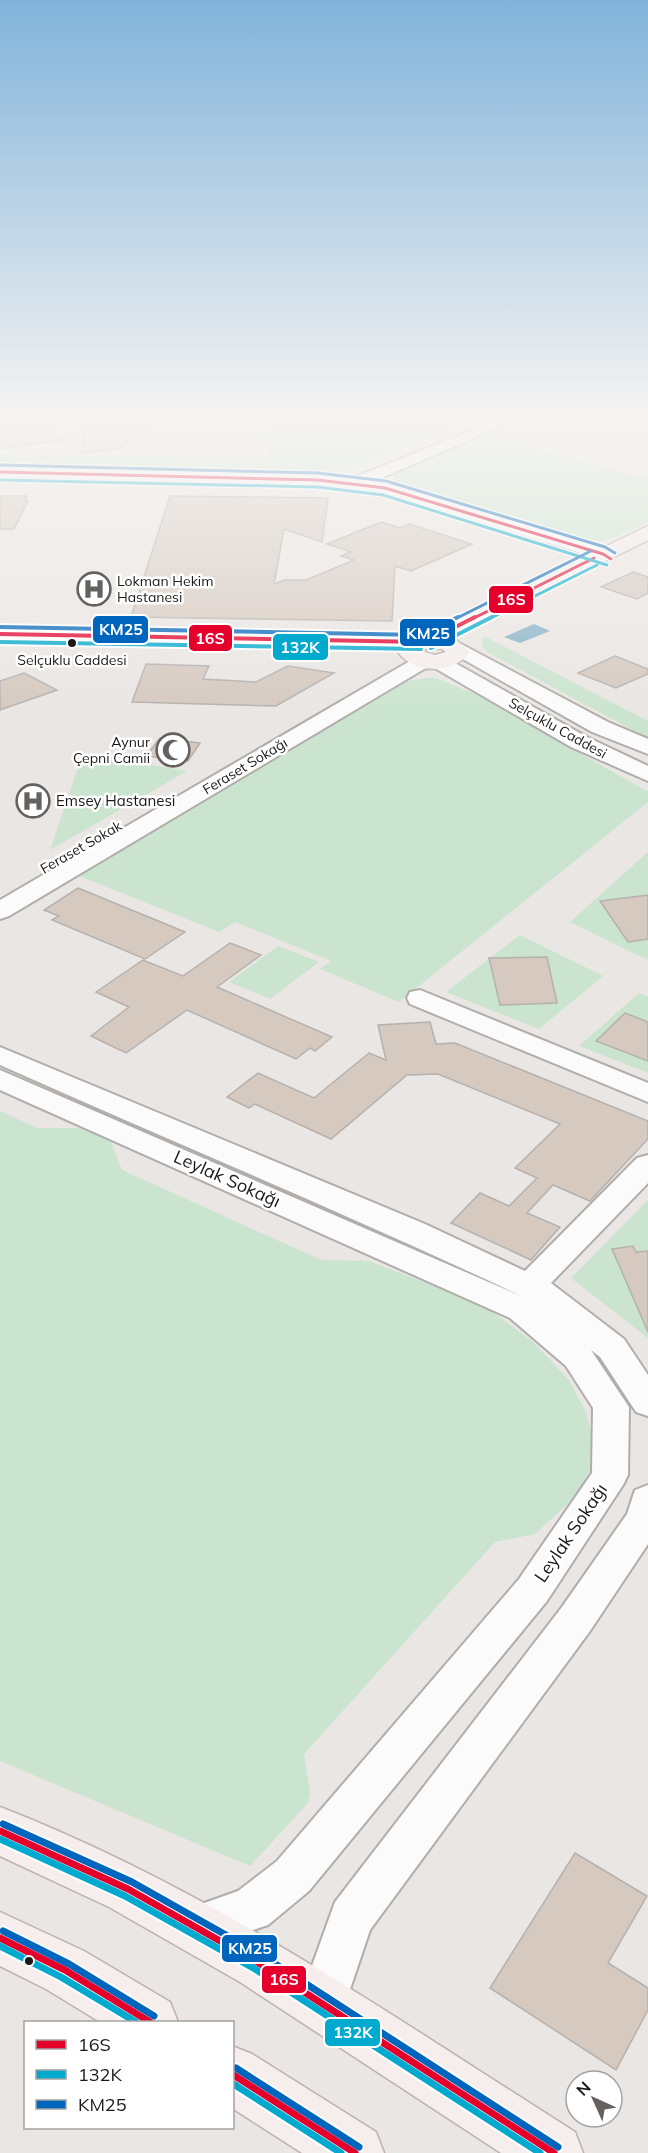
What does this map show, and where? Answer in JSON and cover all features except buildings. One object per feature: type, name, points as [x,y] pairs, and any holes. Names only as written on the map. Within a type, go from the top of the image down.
[{"type":"main road","points":[[431,651],[648,532]]},
{"type":"main road","points":[[603,557],[648,541]]},
{"type":"main road","name":"Selçuklu Caddesi","points":[[0,634],[431,651]]},
{"type":"main road","name":"Selçuklu Caddesi","points":[[0,648],[431,651]]},
{"type":"main road","points":[[0,1831],[128,1889],[323,2002],[554,2153]]},
{"type":"main road","points":[[0,1938],[65,1970],[148,2021]]},
{"type":"main road","points":[[234,2075],[355,2153]]},
{"type":"street","points":[[468,518],[603,557]]},
{"type":"street","name":"Selçuklu Caddesi","points":[[431,651],[648,747]]},
{"type":"street","name":"Selçuklu Caddesi","points":[[431,651],[579,742],[648,774]]},
{"type":"street","name":"Feraset Sokak","points":[[0,894],[431,651]]},
{"type":"street","name":"Feraset Sokağı","points":[[0,911],[417,665],[431,651]]},
{"type":"street","points":[[420,998],[648,1094]]},
{"type":"street","name":"Leylak Sokağı","points":[[0,1055],[197,1142],[414,1232],[548,1296],[612,1348],[648,1403]]},
{"type":"street","name":"Leylak Sokağı","points":[[0,1079],[522,1310],[578,1357],[611,1407],[610,1475],[533,1590],[293,1876],[252,1909],[195,1928]]},
{"type":"street","points":[[529,1286],[648,1166]]},
{"type":"street","points":[[323,2002],[351,1918],[576,1619],[647,1513]]},
{"type":"green space","points":[[505,518],[648,518],[648,522],[606,541],[583,542]]},
{"type":"green space","points":[[484,636],[648,721],[648,738],[487,652],[482,646]]},
{"type":"green space","points":[[0,639],[355,646],[355,651],[0,644]]},
{"type":"green space","points":[[434,677],[479,696],[648,791],[648,802],[399,1002],[320,969],[331,961],[235,922],[219,932],[79,876],[407,681]]},
{"type":"green space","points":[[83,753],[187,771],[50,850]]},
{"type":"green space","points":[[648,852],[648,960],[570,922]]},
{"type":"green space","points":[[520,935],[603,976],[539,1029],[446,992]]},
{"type":"green space","points":[[278,946],[319,962],[270,999],[229,982]]},
{"type":"green space","points":[[639,993],[648,997],[648,1073],[579,1046]]},
{"type":"green space","points":[[0,1111],[37,1128],[78,1128],[110,1139],[122,1170],[321,1260],[369,1261],[485,1306],[534,1343],[569,1380],[586,1412],[592,1435],[590,1471],[574,1498],[535,1534],[495,1542],[304,1754],[310,1793],[308,1803],[250,1866],[0,1761]]},
{"type":"green space","points":[[648,1200],[648,1338],[571,1278]]},
{"type":"water","points":[[534,624],[550,631],[520,643],[504,637]]},
{"type":"transit line","name":"132K","points":[[460,518],[607,565]]},
{"type":"transit line","name":"16S","points":[[486,518],[603,554],[611,559]]},
{"type":"transit line","name":"KM25","points":[[510,518],[605,547],[615,553]]},
{"type":"transit line","name":"KM25","points":[[425,634],[591,551]]},
{"type":"transit line","name":"16S","points":[[428,641],[594,558]]},
{"type":"transit line","name":"132K","points":[[431,648],[597,565]]},
{"type":"transit line","name":"KM25","points":[[0,627],[421,635]]},
{"type":"transit line","name":"16S","points":[[0,634],[421,642]]},
{"type":"transit line","name":"132K","points":[[0,642],[421,649]]},
{"type":"transit line","name":"KM25","points":[[3,1824],[132,1882],[263,1956],[558,2147]]},
{"type":"transit line","name":"16S","points":[[0,1831],[128,1889],[259,1963],[554,2153]]},
{"type":"transit line","name":"132K","points":[[0,1839],[125,1896],[255,1969],[540,2153]]},
{"type":"transit line","name":"KM25","points":[[3,1931],[69,1964],[154,2016]]},
{"type":"transit line","name":"16S","points":[[0,1938],[65,1970],[148,2021]]},
{"type":"transit line","name":"132K","points":[[0,1946],[61,1977],[134,2021]]},
{"type":"transit line","name":"KM25","points":[[236,2068],[359,2147]]},
{"type":"transit line","name":"16S","points":[[234,2075],[355,2153]]},
{"type":"transit line","name":"132K","points":[[234,2084],[341,2153]]},
{"type":"place","name":"Lokman Hekim Hastanesi","points":[[94,589]]},
{"type":"place","name":"Selçuklu Caddesi","points":[[72,643]]},
{"type":"place","name":"Aynur Çepni Camii","points":[[173,750]]},
{"type":"place","name":"Emsey Hastanesi","points":[[33,801]]}]
